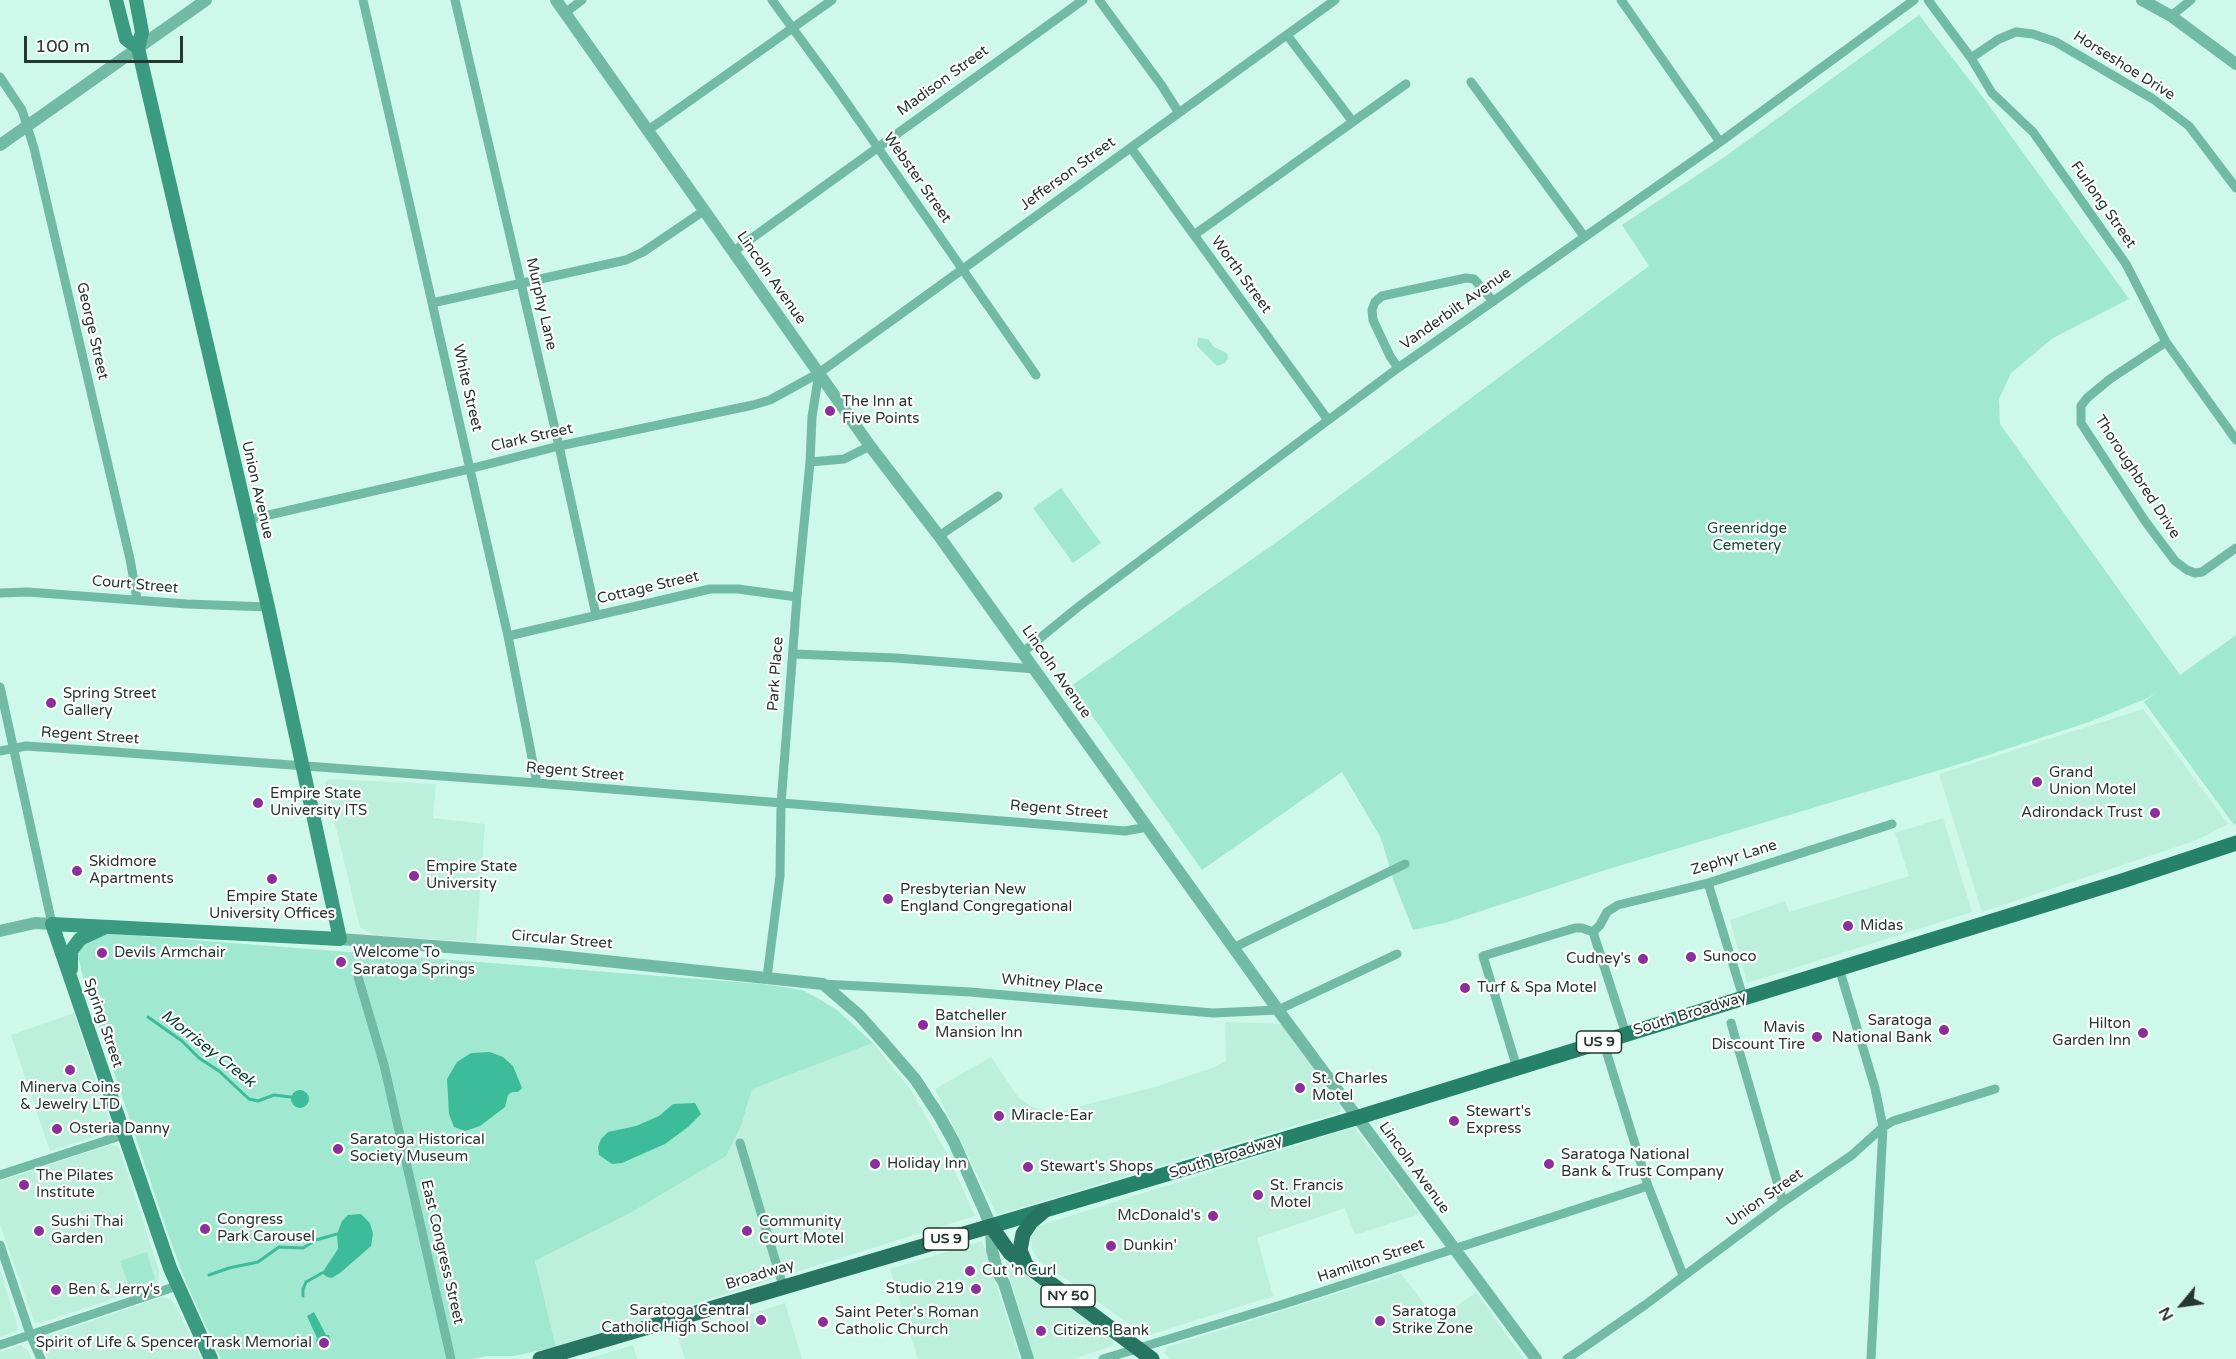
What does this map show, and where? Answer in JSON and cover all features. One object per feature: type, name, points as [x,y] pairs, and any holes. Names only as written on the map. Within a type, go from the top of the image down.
[{"type":"highway","points":[[1026,1265],[1020,1250],[1023,1234],[1031,1222],[1044,1211]]},
{"type":"highway","name":"NY 50","points":[[991,1226],[1010,1253],[1152,1359]]},
{"type":"highway","name":"Broadway","points":[[540,1359],[991,1226]]},
{"type":"main road","name":"Union Avenue","points":[[117,0],[126,39],[138,48]]},
{"type":"main road","name":"Union Avenue","points":[[136,0],[142,32],[138,48],[268,607],[340,939]]},
{"type":"main road","name":"South Broadway","points":[[2216,849],[2236,834]]},
{"type":"main road","name":"South Broadway","points":[[991,1226],[1359,1117],[2111,885],[2236,843]]},
{"type":"main road","name":"Circular Street","points":[[52,924],[340,939]]},
{"type":"main road","name":"Spring Street","points":[[52,924],[177,1286],[211,1359]]},
{"type":"main road","points":[[70,981],[70,951],[80,939],[108,926]]},
{"type":"street","points":[[0,145],[206,0]]},
{"type":"street","name":"White Street","points":[[363,0],[508,636],[537,783]]},
{"type":"street","name":"Murphy Lane","points":[[455,0],[596,615]]},
{"type":"street","name":"Lincoln Avenue","points":[[556,0],[870,446],[1023,652],[1278,1010],[1536,1359]]},
{"type":"street","points":[[565,13],[582,0]]},
{"type":"street","name":"Webster Street","points":[[772,0],[878,147],[1036,375]]},
{"type":"street","points":[[647,131],[832,0]]},
{"type":"street","name":"Madison Street","points":[[734,251],[1083,0]]},
{"type":"street","points":[[1099,0],[1179,113]]},
{"type":"street","name":"Jefferson Street","points":[[819,373],[1335,0]]},
{"type":"street","name":"Vanderbilt Avenue","points":[[1023,652],[1078,607],[1398,368],[1720,141],[1914,0]]},
{"type":"street","name":"Furlong Street","points":[[1928,0],[1971,57],[1992,93],[2033,132],[2126,264],[2166,342],[2236,440]]},
{"type":"street","points":[[2142,0],[2171,16],[2236,64]]},
{"type":"street","points":[[2171,16],[2191,0]]},
{"type":"street","points":[[1626,2],[1720,141]]},
{"type":"street","name":"Horseshoe Drive","points":[[1971,57],[1999,39],[2016,32],[2033,34],[2056,42],[2153,99],[2189,126],[2236,188]]},
{"type":"street","points":[[1287,35],[1353,122]]},
{"type":"street","name":"George Street","points":[[0,77],[22,110],[27,126],[127,548],[137,599]]},
{"type":"street","points":[[1471,82],[1584,236]]},
{"type":"street","points":[[1194,236],[1407,84]]},
{"type":"street","name":"Worth Street","points":[[1131,148],[1328,420]]},
{"type":"street","points":[[432,303],[626,260],[643,252],[705,210]]},
{"type":"street","points":[[1398,368],[1373,320],[1372,310],[1375,302],[1382,296],[1466,278],[1474,279],[1493,300]]},
{"type":"street","name":"Thoroughbred Drive","points":[[2166,342],[2110,379],[2086,398],[2081,406],[2081,423],[2145,521],[2175,561],[2194,573],[2202,572],[2236,548]]},
{"type":"street","name":"Clark Street","points":[[247,520],[559,446],[753,405],[771,399],[819,373]]},
{"type":"street","name":"Park Place","points":[[767,977],[780,876],[781,804],[797,597],[812,417],[819,373]]},
{"type":"street","points":[[810,462],[844,459],[870,446]]},
{"type":"street","points":[[939,536],[998,496]]},
{"type":"street","name":"Cottage Street","points":[[508,636],[710,589],[738,589],[797,597]]},
{"type":"street","name":"Court Street","points":[[0,594],[28,592],[187,604],[268,607]]},
{"type":"street","points":[[793,654],[896,658],[1035,669]]},
{"type":"street","name":"Spring Street","points":[[0,687],[52,924]]},
{"type":"street","name":"Regent Street","points":[[0,750],[26,746],[537,783],[1125,831],[1146,825]]},
{"type":"street","name":"Zephyr Lane","points":[[1593,932],[1607,912],[1618,905],[1708,883],[1892,824]]},
{"type":"street","points":[[1235,947],[1405,864]]},
{"type":"street","points":[[1708,883],[1743,997]]},
{"type":"street","name":"Circular Street","points":[[0,931],[35,923],[52,924]]},
{"type":"street","points":[[1516,1068],[1483,956],[1575,928],[1593,932],[1626,1034]]},
{"type":"street","name":"Circular Street","points":[[340,939],[550,955],[824,984]]},
{"type":"street","points":[[1278,1010],[1397,954]]},
{"type":"street","points":[[1839,968],[1875,1088],[1883,1127],[1871,1359]]},
{"type":"street","name":"East Congress Street","points":[[358,977],[384,1065],[451,1359]]},
{"type":"street","points":[[824,984],[859,1015],[915,1079],[954,1142],[991,1226],[992,1250],[998,1273],[1004,1282],[1028,1359]]},
{"type":"street","name":"Whitney Place","points":[[824,984],[970,992],[1213,1013],[1278,1010]]},
{"type":"street","points":[[1731,1023],[1784,1202]]},
{"type":"street","points":[[1603,1041],[1648,1186],[1683,1275]]},
{"type":"street","name":"Union Street","points":[[1567,1359],[1852,1155],[1883,1127],[1893,1121],[1995,1089]]},
{"type":"street","points":[[0,1175],[123,1135]]},
{"type":"street","points":[[740,1143],[783,1286]]},
{"type":"street","name":"Hamilton Street","points":[[1102,1359],[1284,1304],[1648,1186]]},
{"type":"street","points":[[0,1245],[30,1334],[41,1359]]},
{"type":"street","points":[[0,1345],[177,1286]]},
{"type":"shaded area","points":[[2143,709],[2228,824],[2197,840],[1982,912],[1939,774]]},
{"type":"shaded area","name":"Empire State University","points":[[328,779],[436,784],[433,818],[485,824],[476,942],[374,935],[360,927],[325,783]]},
{"type":"shaded area","points":[[1943,818],[1972,912],[1747,983],[1730,920],[1785,901],[1789,912],[1909,876],[1895,833]]},
{"type":"shaded area","points":[[74,1013],[112,1129],[109,1132],[50,1151],[11,1035]]},
{"type":"shaded area","points":[[1225,1022],[1281,1024],[1341,1107],[1340,1112],[997,1215],[935,1089],[991,1057],[1018,1097],[1032,1107],[1053,1113],[1155,1087],[1226,1061]]},
{"type":"shaded area","points":[[873,1043],[911,1090],[946,1152],[975,1216],[556,1347],[535,1261],[628,1214],[747,1109],[751,1089]]},
{"type":"shaded area","points":[[490,1052],[503,1057],[513,1066],[522,1088],[508,1095],[505,1107],[480,1126],[465,1131],[454,1127],[449,1114],[447,1079],[457,1062],[471,1053]]},
{"type":"shaded area","points":[[300,1090],[306,1093],[309,1099],[306,1105],[300,1108],[294,1105],[291,1099],[294,1093]]},
{"type":"shaded area","points":[[695,1103],[701,1114],[665,1144],[622,1163],[612,1164],[599,1155],[598,1147],[601,1139],[608,1132],[636,1126],[659,1116],[673,1104]]},
{"type":"shaded area","points":[[1354,1127],[1419,1214],[1355,1235],[1345,1208],[1257,1238],[1273,1296],[1149,1335],[1142,1333],[1039,1260],[1032,1250],[1031,1237],[1038,1226]]},
{"type":"shaded area","points":[[110,1145],[117,1146],[120,1150],[159,1271],[158,1282],[155,1285],[40,1323],[34,1322],[0,1224],[0,1181]]},
{"type":"shaded area","points":[[361,1214],[370,1223],[373,1234],[371,1246],[340,1273],[332,1278],[327,1277],[322,1273],[338,1249],[337,1234],[342,1221],[348,1215]]},
{"type":"shaded area","points":[[982,1241],[1020,1359],[918,1359],[890,1269]]},
{"type":"shaded area","points":[[1005,1261],[1113,1339],[1113,1346],[1073,1359],[1034,1359]]},
{"type":"shaded area","points":[[0,1270],[18,1327],[16,1331],[0,1337]]},
{"type":"shaded area","points":[[1401,1273],[1437,1321],[1476,1292],[1524,1359],[1171,1359],[1164,1353],[1167,1347]]},
{"type":"shaded area","points":[[162,1297],[171,1299],[175,1304],[201,1359],[48,1359],[42,1346],[45,1337]]},
{"type":"shaded area","name":"Saratoga Central Catholic High School","points":[[785,1303],[802,1359],[685,1359],[678,1337]]},
{"type":"shaded area","points":[[314,1312],[326,1335],[329,1335],[331,1341],[326,1347],[318,1347],[317,1338],[307,1316]]},
{"type":"shaded area","points":[[21,1345],[32,1359],[0,1359],[0,1352]]},
{"type":"shaded area","points":[[633,1345],[637,1359],[587,1359]]},
{"type":"green space","name":"Greenridge Cemetery","points":[[1919,15],[1985,100],[2129,299],[2053,338],[2011,373],[1999,399],[2000,424],[2180,675],[2236,635],[2236,823],[2234,825],[2144,702],[2159,690],[2148,698],[2089,722],[1973,760],[1602,871],[1448,922],[1413,930],[1394,882],[1381,838],[1342,772],[1202,870],[1071,686],[1281,539],[1649,266],[1622,225],[1726,156]]},
{"type":"green space","points":[[1198,338],[1208,339],[1214,347],[1227,353],[1228,359],[1225,363],[1217,366],[1197,346]]},
{"type":"green space","points":[[1061,488],[1101,543],[1073,563],[1033,508]]},
{"type":"green space","points":[[103,933],[763,984],[802,990],[816,997],[837,1010],[873,1043],[752,1089],[741,1126],[726,1156],[628,1214],[535,1261],[556,1347],[514,1356],[487,1356],[473,1359],[221,1359],[184,1278],[84,982],[78,955],[84,942]]},
{"type":"green space","points":[[147,1252],[155,1279],[130,1289],[120,1261]]},
{"type":"waterway","name":"Morrisey Creek","points":[[148,1017],[219,1071],[249,1099],[258,1101],[274,1095],[291,1097]]},
{"type":"waterway","points":[[209,1275],[258,1262],[279,1247],[303,1248],[316,1240],[337,1234]]},
{"type":"waterway","points":[[303,1296],[306,1282],[322,1273]]},
{"type":"place","name":"The Inn at Five Points","points":[[830,411]]},
{"type":"place","name":"Spring Street Gallery","points":[[51,703]]},
{"type":"place","name":"Grand Union Motel","points":[[2037,782]]},
{"type":"place","name":"Empire State University ITS","points":[[258,803]]},
{"type":"place","name":"Adirondack Trust","points":[[2155,813]]},
{"type":"place","name":"Skidmore Apartments","points":[[77,871]]},
{"type":"place","name":"Empire State University","points":[[414,876]]},
{"type":"place","name":"Empire State University Offices","points":[[272,879]]},
{"type":"place","name":"Presbyterian New England Congregational","points":[[888,899]]},
{"type":"place","name":"Midas","points":[[1848,926]]},
{"type":"place","name":"Devils Armchair","points":[[102,953]]},
{"type":"place","name":"Sunoco","points":[[1691,957]]},
{"type":"place","name":"Cudney's","points":[[1643,959]]},
{"type":"place","name":"Welcome To Saratoga Springs","points":[[341,962]]},
{"type":"place","name":"Turf & Spa Motel","points":[[1465,988]]},
{"type":"place","name":"Batcheller Mansion Inn","points":[[923,1025]]},
{"type":"place","name":"Saratoga National Bank","points":[[1944,1030]]},
{"type":"place","name":"Hilton Garden Inn","points":[[2143,1033]]},
{"type":"place","name":"Mavis Discount Tire","points":[[1817,1037]]},
{"type":"place","name":"Minerva Coins & Jewelry LTD","points":[[70,1070]]},
{"type":"place","name":"St. Charles Motel","points":[[1300,1088]]},
{"type":"place","name":"Miracle-Ear","points":[[999,1116]]},
{"type":"place","name":"Stewart's Express","points":[[1454,1121]]},
{"type":"place","name":"Osteria Danny","points":[[57,1129]]},
{"type":"place","name":"Saratoga Historical Society Museum","points":[[338,1149]]},
{"type":"place","name":"Holiday Inn","points":[[875,1164]]},
{"type":"place","name":"Saratoga National Bank & Trust Company","points":[[1549,1164]]},
{"type":"place","name":"Stewart's Shops","points":[[1028,1167]]},
{"type":"place","name":"The Pilates Institute","points":[[24,1185]]},
{"type":"place","name":"St. Francis Motel","points":[[1258,1195]]},
{"type":"place","name":"McDonald's","points":[[1213,1216]]},
{"type":"place","name":"Congress Park Carousel","points":[[205,1229]]},
{"type":"place","name":"Sushi Thai Garden","points":[[39,1231]]},
{"type":"place","name":"Community Court Motel","points":[[747,1231]]},
{"type":"place","name":"Dunkin'","points":[[1111,1246]]},
{"type":"place","name":"Cut 'n Curl","points":[[970,1271]]},
{"type":"place","name":"Studio 219","points":[[976,1289]]},
{"type":"place","name":"Ben & Jerry's","points":[[56,1290]]},
{"type":"place","name":"Saratoga Central Catholic High School","points":[[761,1320]]},
{"type":"place","name":"Saratoga Strike Zone","points":[[1380,1321]]},
{"type":"place","name":"Saint Peter's Roman Catholic Church","points":[[823,1322]]},
{"type":"place","name":"Citizens Bank","points":[[1041,1331]]},
{"type":"place","name":"Spirit of Life & Spencer Trask Memorial","points":[[324,1343]]}]
